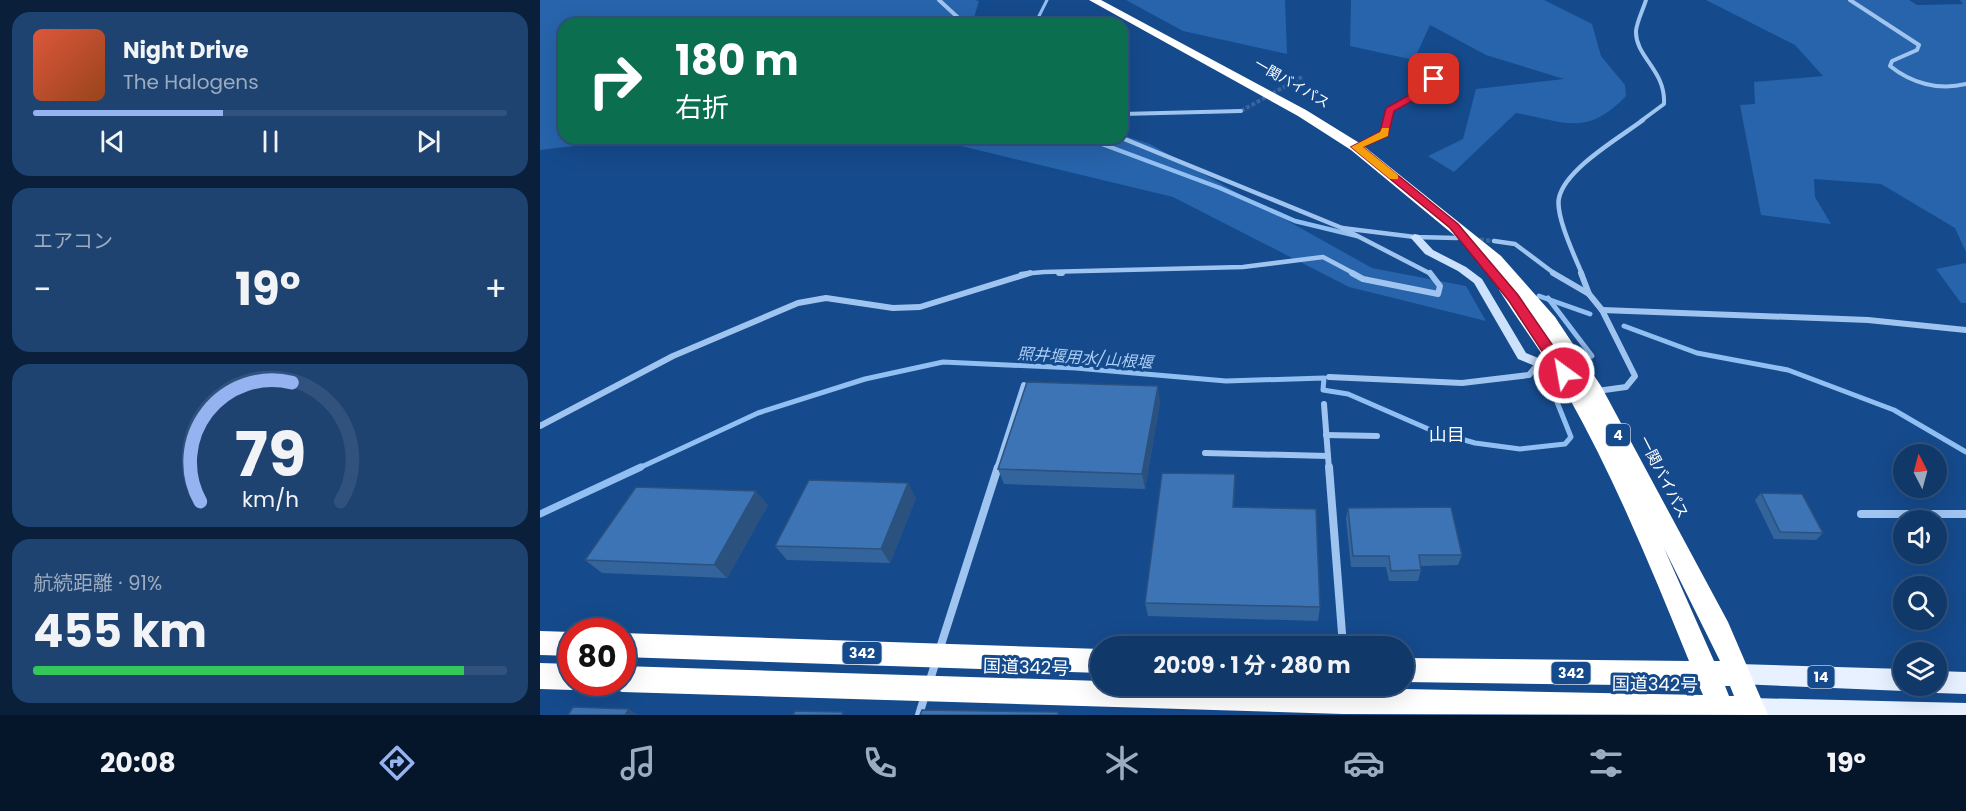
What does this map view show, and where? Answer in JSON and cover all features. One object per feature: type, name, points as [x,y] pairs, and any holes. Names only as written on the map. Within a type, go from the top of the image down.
[{"type":"highway","name":"一関バイパス","points":[[1094,0],[1127,18]]},
{"type":"highway","name":"一関バイパス","points":[[1128,18],[1302,113],[1356,147],[1456,232],[1495,260],[1549,321],[1594,391],[1719,630],[1753,712]]},
{"type":"highway","name":"一関バイパス","points":[[1456,232],[1514,298],[1564,373],[1600,437],[1723,712]]},
{"type":"highway","points":[[540,643],[558,644]]},
{"type":"highway","name":"国道342号","points":[[636,645],[1090,661]]},
{"type":"highway","name":"国道342号","points":[[1414,670],[1738,674]]},
{"type":"highway","points":[[540,676],[558,677]]},
{"type":"highway","name":"国道342号","points":[[636,679],[1344,704],[1753,712]]},
{"type":"main road","name":"14","points":[[1738,674],[1893,680]]},
{"type":"main road","points":[[1947,682],[1966,683]]},
{"type":"main road","points":[[1753,712],[1966,714]]},
{"type":"street","points":[[939,0],[958,18]]},
{"type":"street","points":[[1594,391],[1626,387],[1635,376],[1602,310],[1589,294],[1565,229],[1558,200],[1567,178],[1664,105],[1664,84],[1641,48],[1636,33],[1646,0]]},
{"type":"street","points":[[1850,0],[1919,45],[1917,50],[1892,61],[1890,66],[1895,71],[1922,83],[1948,87],[1966,84]]},
{"type":"street","points":[[1356,147],[1384,134],[1390,110],[1420,93],[1434,79]]},
{"type":"street","points":[[1128,114],[1241,111]]},
{"type":"street","points":[[540,426],[698,342],[811,299],[843,298],[876,307],[898,309],[920,307],[1024,274],[1047,270],[1060,273],[1243,267],[1323,257],[1363,279],[1438,294],[1440,286],[1428,271],[1342,228],[1128,140]]},
{"type":"street","points":[[1342,228],[1415,237],[1456,232]]},
{"type":"street","points":[[1415,237],[1429,252],[1462,268],[1478,281],[1516,350],[1522,356],[1564,373]]},
{"type":"street","points":[[1494,241],[1515,244],[1551,272],[1589,294]]},
{"type":"street","points":[[1602,310],[1868,320],[1966,330]]},
{"type":"street","points":[[1329,377],[1462,382],[1528,375],[1539,363]]},
{"type":"street","points":[[920,715],[1024,385]]},
{"type":"street","points":[[1324,404],[1341,636]]},
{"type":"street","points":[[1326,435],[1377,436]]},
{"type":"street","points":[[1205,453],[1328,456]]},
{"type":"street","points":[[1861,514],[1966,514]]},
{"type":"shaded area","points":[[540,0],[979,1],[974,18],[558,18],[558,144],[590,144],[540,150]]},
{"type":"shaded area","points":[[1126,0],[1285,0],[1287,54],[1183,31]]},
{"type":"shaded area","points":[[1351,0],[1544,0],[1592,24],[1601,56],[1625,85],[1626,96],[1612,109],[1587,122],[1562,122],[1516,113],[1454,172],[1428,156],[1463,139],[1476,89],[1564,79],[1486,55],[1430,25],[1414,60],[1350,46]]},
{"type":"shaded area","points":[[1706,0],[1909,0],[1917,5],[1963,4],[1960,0],[1966,0],[1966,252],[1955,228],[1881,184],[1814,179],[1815,197],[1831,224],[1761,215],[1740,105],[1755,104],[1754,82],[1823,76],[1795,45]]},
{"type":"shaded area","points":[[1128,137],[1150,144],[1372,268],[1466,286],[1486,321],[1349,287],[1173,197],[957,144],[1128,144]]},
{"type":"shaded area","points":[[1966,263],[1966,303],[1961,303],[1936,269]]},
{"type":"building","points":[[1027,382],[1158,386],[1142,474],[998,469]]},
{"type":"building","points":[[1162,473],[1235,474],[1233,507],[1316,509],[1320,607],[1145,603]]},
{"type":"building","points":[[809,480],[908,483],[881,549],[775,546]]},
{"type":"building","points":[[636,487],[756,491],[714,565],[585,560]]},
{"type":"building","points":[[1761,493],[1802,494],[1823,533],[1780,532]]},
{"type":"building","points":[[1451,507],[1462,555],[1419,555],[1421,570],[1391,571],[1389,556],[1353,556],[1348,508]]},
{"type":"building","points":[[573,707],[629,709],[625,715],[568,715]]},
{"type":"building","points":[[922,710],[1058,712],[1058,715],[920,715]]},
{"type":"building","points":[[795,711],[843,712],[842,715],[793,715]]},
{"type":"waterway","points":[[1038,18],[1047,0]]},
{"type":"waterway","points":[[1102,144],[1220,188],[1295,221],[1357,236]]},
{"type":"waterway","name":"照井堰用水/山根堰","points":[[1539,296],[1549,300]]},
{"type":"waterway","points":[[1549,300],[1590,314]]},
{"type":"waterway","name":"照井堰用水/山根堰","points":[[1549,300],[1592,356]]},
{"type":"waterway","points":[[1624,326],[1697,353],[1788,370],[1894,410],[1966,452]]},
{"type":"waterway","name":"照井堰用水/山根堰","points":[[637,469],[758,413],[865,379],[943,362],[1076,368],[1226,381],[1324,378],[1323,390],[1348,394],[1433,431],[1475,443],[1520,449],[1565,444],[1571,437],[1549,382]]},
{"type":"waterway","name":"照井堰用水/山根堰","points":[[540,514],[641,467]]},
{"type":"tunnel","points":[[1241,111],[1302,77]]},
{"type":"tunnel","points":[[1473,239],[1494,241]]},
{"type":"slow traffic","points":[[1385,130],[1384,134],[1356,147],[1394,177]]},
{"type":"district","name":"山目","points":[[1447,434]]},
{"type":"route","points":[[1434,79],[1420,93],[1390,110],[1384,134],[1356,147],[1454,226],[1514,298],[1564,373]]}]
